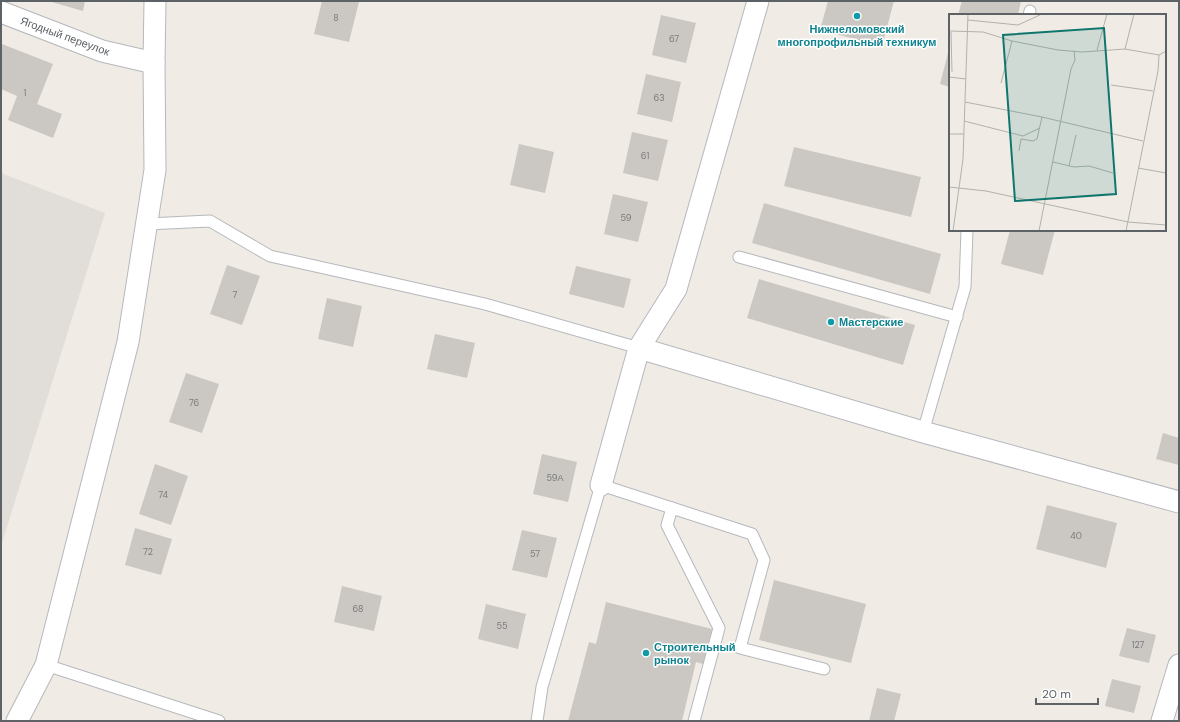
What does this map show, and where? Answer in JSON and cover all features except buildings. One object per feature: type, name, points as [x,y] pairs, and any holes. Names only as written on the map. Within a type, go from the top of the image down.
[{"type":"street","points":[[17,721],[46,665],[128,342],[155,170],[155,1]]},
{"type":"street","points":[[601,485],[639,348],[676,289],[758,1]]},
{"type":"street","name":"Ягодный переулок","points":[[1,12],[102,51],[154,63]]},
{"type":"street","points":[[639,348],[923,432],[1179,502]]},
{"type":"street","points":[[1162,721],[1179,665]]},
{"type":"lane","points":[[147,224],[210,222],[270,256],[485,304],[639,348]]},
{"type":"lane","points":[[923,432],[966,287],[968,231]]},
{"type":"lane","points":[[739,257],[957,317]]},
{"type":"lane","points":[[537,721],[542,687],[601,485],[752,534],[764,560],[740,648],[824,669]]},
{"type":"lane","points":[[672,508],[667,525],[719,628],[694,721]]},
{"type":"lane","points":[[46,665],[219,721]]},
{"type":"shaded area","points":[[1,173],[105,213],[1,546]]},
{"type":"place","name":"Нижнеломовский многопрофильный техникум","points":[[857,16]]},
{"type":"place","name":"Мастерские","points":[[831,322]]},
{"type":"place","name":"Строительный рынок","points":[[646,653]]}]
